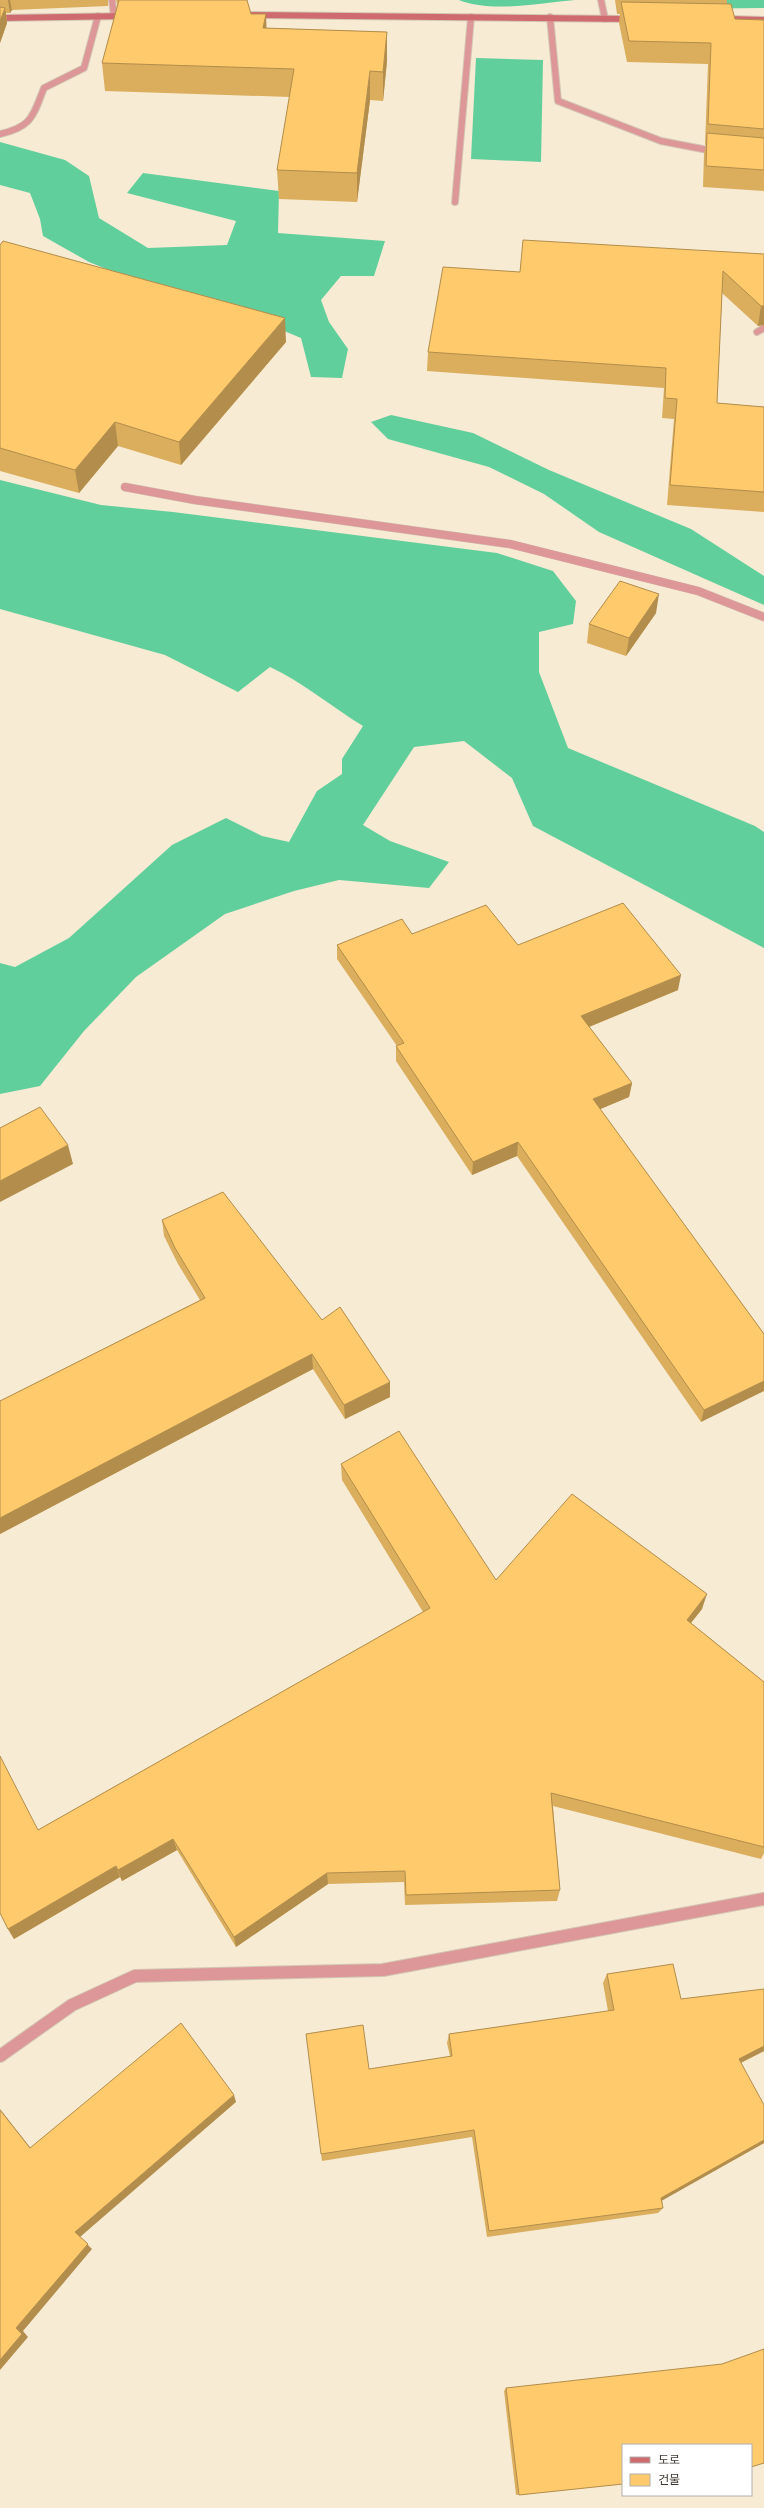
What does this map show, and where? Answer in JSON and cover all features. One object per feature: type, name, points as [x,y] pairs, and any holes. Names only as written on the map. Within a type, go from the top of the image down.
[{"type":"street","points":[[112,0],[114,16]]},
{"type":"street","points":[[601,0],[606,19]]},
{"type":"street","points":[[245,14],[637,19]]},
{"type":"street","points":[[0,134],[18,131],[30,123],[44,88],[84,68],[98,16]]},
{"type":"street","points":[[0,18],[137,16]]},
{"type":"street","points":[[455,202],[471,17]]},
{"type":"street","points":[[550,17],[558,101],[661,141],[728,152]]},
{"type":"street","points":[[724,19],[764,20]]},
{"type":"street","points":[[757,332],[764,328]]},
{"type":"street","points":[[125,487],[196,500],[510,544],[698,591],[764,617]]},
{"type":"street","points":[[0,2056],[72,2005],[135,1976],[383,1970],[764,1899]]},
{"type":"green space","points":[[459,0],[575,0],[501,7],[472,4]]},
{"type":"green space","points":[[632,0],[764,0],[764,8],[667,9]]},
{"type":"green space","points":[[476,58],[543,60],[541,162],[471,159]]},
{"type":"green space","points":[[0,142],[65,160],[89,176],[99,218],[148,248],[227,245],[236,221],[127,193],[143,173],[279,191],[278,233],[385,241],[374,276],[341,276],[321,300],[329,322],[348,349],[342,378],[311,377],[301,338],[207,299],[144,284],[89,262],[43,236],[40,219],[30,193],[0,185]]},
{"type":"green space","points":[[391,415],[473,433],[549,470],[691,529],[764,576],[764,605],[599,532],[544,494],[489,467],[388,439],[371,422]]},
{"type":"green space","points":[[0,480],[101,505],[173,512],[497,553],[553,571],[576,601],[573,624],[539,632],[539,672],[568,748],[755,826],[764,832],[764,948],[533,826],[512,778],[464,741],[414,747],[363,825],[390,841],[449,862],[429,888],[339,880],[294,891],[225,914],[136,977],[84,1031],[40,1086],[0,1094],[0,963],[15,967],[69,938],[172,845],[226,818],[262,836],[289,842],[317,791],[342,774],[342,759],[363,726],[306,688],[270,667],[238,692],[165,655],[0,609]]},
{"type":"building","points":[[119,0],[247,0],[251,14],[266,14],[263,28],[387,32],[383,72],[370,71],[357,173],[277,170],[294,69],[102,63]]},
{"type":"building","points":[[621,2],[731,4],[735,19],[764,20],[764,129],[708,124],[711,43],[629,41]]},
{"type":"building","points":[[0,7],[5,8],[0,21]]},
{"type":"building","points":[[707,133],[764,138],[764,170],[706,166]]},
{"type":"building","points":[[523,240],[764,254],[764,306],[761,306],[723,271],[717,403],[764,407],[764,492],[670,485],[677,399],[665,398],[666,368],[428,352],[443,267],[520,272]]},
{"type":"building","points":[[3,241],[285,318],[179,442],[115,422],[75,470],[0,448],[0,245]]},
{"type":"building","points":[[620,581],[659,594],[629,638],[589,624]]},
{"type":"building","points":[[623,903],[681,975],[581,1016],[632,1083],[593,1099],[764,1334],[764,1381],[704,1410],[518,1142],[473,1162],[396,1046],[404,1043],[337,945],[402,919],[412,934],[486,905],[518,945]]},
{"type":"building","points":[[40,1107],[68,1145],[0,1181],[0,1128]]},
{"type":"building","points":[[223,1192],[322,1320],[340,1307],[390,1382],[344,1405],[312,1354],[0,1518],[0,1401],[205,1298],[175,1248],[162,1220]]},
{"type":"building","points":[[399,1431],[496,1580],[572,1494],[707,1594],[687,1620],[764,1682],[764,1847],[551,1793],[560,1890],[406,1895],[405,1871],[327,1873],[234,1937],[173,1839],[118,1870],[116,1866],[8,1929],[0,1913],[0,1756],[38,1830],[430,1608],[341,1464]]},
{"type":"building","points":[[673,1964],[681,1999],[764,1989],[764,2046],[739,2059],[764,2105],[764,2140],[661,2198],[663,2208],[489,2231],[474,2130],[321,2154],[306,2034],[363,2025],[369,2069],[452,2056],[449,2034],[614,2010],[607,1974]]},
{"type":"building","points":[[181,2023],[234,2095],[75,2232],[88,2244],[16,2328],[22,2334],[0,2360],[0,2110],[30,2148]]},
{"type":"building","points":[[764,2349],[764,2463],[752,2467],[752,2444],[622,2444],[622,2484],[519,2495],[506,2388],[722,2364]]}]
